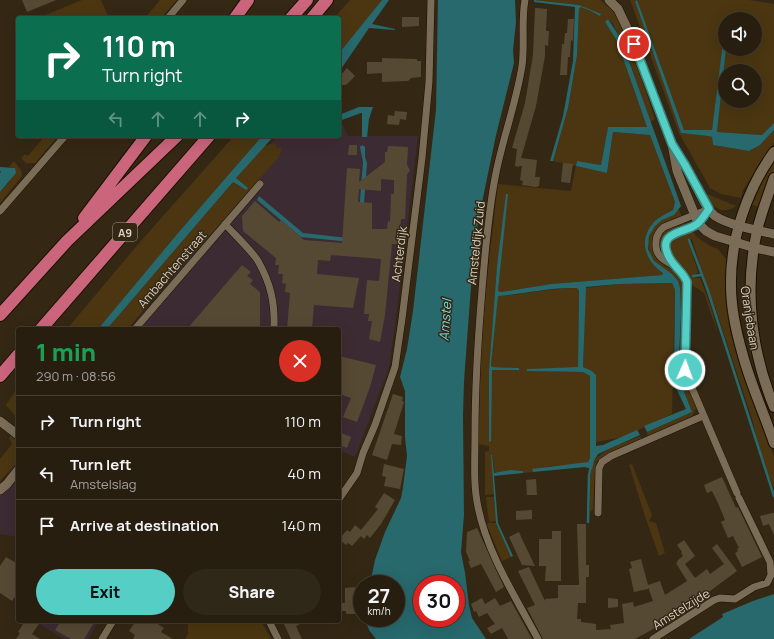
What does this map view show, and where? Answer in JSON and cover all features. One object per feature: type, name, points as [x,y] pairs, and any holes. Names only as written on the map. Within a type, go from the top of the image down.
[{"type":"highway","points":[[236,16],[248,0]]},
{"type":"highway","points":[[293,16],[307,0]]},
{"type":"highway","points":[[314,16],[327,0]]},
{"type":"highway","name":"A9","points":[[67,241],[144,138]]},
{"type":"highway","name":"A9","points":[[0,315],[67,241],[176,138]]},
{"type":"highway","name":"A9","points":[[43,327],[207,138]]},
{"type":"highway","points":[[0,376],[16,357]]},
{"type":"main road","name":"Oranjebaan","points":[[774,152],[759,175],[739,225],[735,242],[731,285],[737,329],[742,352],[774,443]]},
{"type":"main road","name":"Oranjebaan","points":[[774,178],[758,231],[750,274],[751,314],[754,342],[759,363],[774,407]]},
{"type":"street","points":[[170,16],[183,0]]},
{"type":"street","name":"Achterdijk","points":[[341,496],[357,472],[395,367],[422,158],[429,82],[431,0]]},
{"type":"street","name":"Amsteldijk Zuid","points":[[526,0],[524,8],[522,67],[515,100],[500,154],[487,226],[476,367],[475,491],[484,531],[495,556],[538,639]]},
{"type":"street","points":[[609,0],[618,9],[628,30],[672,144],[677,171],[696,219],[706,231],[715,236],[774,252]]},
{"type":"street","points":[[0,211],[63,138]]},
{"type":"street","points":[[672,144],[709,209],[714,215],[723,220],[758,231],[774,234]]},
{"type":"street","name":"Ambachtenstraat","points":[[137,327],[260,184]]},
{"type":"street","points":[[674,266],[661,259],[657,253],[656,237],[660,230],[664,227],[696,219],[709,209]]},
{"type":"street","points":[[674,266],[666,253],[666,243],[668,238],[674,232],[693,226],[696,219]]},
{"type":"street","points":[[225,224],[257,260],[272,292],[274,327]]},
{"type":"street","name":"Amstelzijde","points":[[653,639],[714,600],[720,598],[735,599],[754,587],[769,581],[771,575],[770,562],[738,496],[703,416],[685,370],[687,282],[682,272],[674,266]]},
{"type":"street","points":[[598,513],[599,468],[602,462],[611,456],[703,416]]},
{"type":"street","points":[[0,421],[16,433]]},
{"type":"street","points":[[0,490],[16,473]]},
{"type":"street","points":[[102,639],[113,623]]},
{"type":"street","points":[[270,623],[278,639]]},
{"type":"shaded area","points":[[82,0],[101,0],[108,16],[43,16]]},
{"type":"shaded area","points":[[160,0],[177,0],[163,16],[147,16]]},
{"type":"shaded area","points":[[350,0],[382,0],[341,51],[341,16],[336,16]]},
{"type":"shaded area","points":[[535,0],[600,0],[616,13],[635,58],[655,119],[650,122],[629,61],[613,24],[608,19],[605,22],[617,41],[647,127],[608,127],[601,165],[577,161],[576,166],[553,161],[568,108],[577,55],[579,9],[581,7],[600,16],[601,15],[579,5]]},
{"type":"shaded area","points":[[630,0],[635,0],[681,133],[712,137],[713,145],[749,151],[760,145],[774,130],[774,142],[743,190],[741,198],[721,194],[710,188],[679,133]]},
{"type":"shaded area","points":[[637,0],[749,0],[774,4],[774,123],[763,135],[717,132],[720,108],[762,108],[762,64],[724,64],[725,56],[762,56],[762,12],[718,12],[718,56],[722,56],[721,64],[718,64],[718,84],[712,130],[684,130]]},
{"type":"shaded area","points":[[341,121],[348,136],[418,136],[389,368],[355,457],[341,451],[341,327],[131,327],[168,284],[271,143],[277,138],[341,138]]},
{"type":"shaded area","points":[[613,132],[650,135],[675,202],[673,210],[660,217],[650,227],[645,240],[645,246],[649,258],[663,273],[662,275],[551,284],[501,292],[498,291],[502,246],[497,266],[489,370],[489,404],[492,370],[518,370],[519,368],[492,367],[491,365],[497,296],[577,288],[579,291],[578,368],[528,369],[528,371],[583,372],[590,376],[590,458],[588,462],[584,464],[551,466],[532,470],[533,472],[523,473],[523,471],[510,470],[495,473],[491,455],[494,494],[485,495],[485,452],[489,451],[489,446],[478,444],[480,360],[489,259],[498,184],[571,191],[576,166],[607,173]]},
{"type":"shaded area","points":[[43,138],[56,138],[35,163],[26,163],[21,158],[25,154],[28,156]]},
{"type":"shaded area","points":[[232,138],[260,138],[100,327],[69,327],[140,242]]},
{"type":"shaded area","points":[[275,143],[277,148],[282,147],[279,157],[195,252],[187,257],[130,327],[109,327],[233,182],[245,190],[247,188],[236,178],[264,146]]},
{"type":"shaded area","points":[[14,161],[21,170],[22,176],[0,203],[0,192],[10,181],[15,168],[9,167]]},
{"type":"shaded area","points":[[774,161],[774,173],[761,207],[752,205],[763,181]]},
{"type":"shaded area","points":[[707,194],[736,206],[726,210],[719,209],[715,207],[705,196]]},
{"type":"shaded area","points":[[678,208],[687,232],[693,232],[697,237],[710,246],[718,249],[726,259],[726,282],[730,330],[774,457],[774,489],[762,456],[753,422],[715,307],[704,280],[692,239],[688,240],[698,272],[695,275],[696,278],[700,278],[708,298],[717,331],[704,293],[691,284],[690,281],[683,281],[684,313],[681,368],[696,408],[692,416],[648,437],[647,432],[692,412],[678,376],[681,315],[672,274],[654,261],[648,245],[653,228],[661,220],[673,215]]},
{"type":"shaded area","points":[[672,283],[675,290],[672,414],[623,437],[596,442],[596,375],[592,371],[583,368],[585,288],[619,284]]},
{"type":"shaded area","points":[[16,390],[16,417],[6,405]]},
{"type":"shaded area","points":[[11,435],[16,438],[16,463],[0,481],[0,459],[12,444],[9,438]]},
{"type":"shaded area","points":[[641,436],[641,439],[605,455],[596,462],[593,510],[590,512],[590,479],[594,462],[608,450]]},
{"type":"shaded area","points":[[16,461],[16,537],[0,534],[0,486]]},
{"type":"shaded area","points":[[632,464],[652,515],[649,521],[656,523],[665,553],[659,556],[629,465]]},
{"type":"shaded area","points":[[486,497],[494,497],[496,521],[489,522]]},
{"type":"shaded area","points":[[488,523],[496,523],[511,557],[502,561],[487,525]]},
{"type":"shaded area","points":[[37,623],[98,623],[88,639],[64,639]]},
{"type":"shaded area","points":[[188,623],[262,623],[271,639],[185,639],[188,634]]},
{"type":"water","points":[[382,0],[389,0],[372,24],[395,30],[369,28],[341,69],[341,51]]},
{"type":"water","name":"Amstel","points":[[438,0],[515,0],[516,22],[513,50],[514,63],[496,135],[478,222],[472,273],[464,381],[464,515],[461,552],[465,573],[469,605],[472,618],[486,639],[376,639],[368,627],[405,627],[405,575],[372,575],[375,560],[385,532],[401,498],[403,487],[407,456],[405,437],[405,391],[400,377],[407,349],[413,311],[436,110]]},
{"type":"water","points":[[534,0],[579,5],[601,14],[600,16],[581,7],[579,9],[577,55],[568,108],[553,161],[550,161],[563,116],[573,61],[575,7],[534,2]]},
{"type":"water","points":[[637,0],[684,130],[712,130],[718,82],[718,108],[720,108],[717,132],[762,135],[774,123],[774,130],[760,145],[749,151],[713,145],[712,137],[681,133],[635,1]]},
{"type":"water","points":[[608,19],[621,39],[681,206],[674,215],[662,220],[655,226],[649,236],[648,249],[654,261],[672,274],[678,281],[680,288],[681,315],[678,376],[692,412],[647,432],[644,426],[686,409],[677,390],[674,374],[675,290],[672,283],[619,284],[586,287],[583,367],[592,371],[596,375],[596,446],[603,445],[637,430],[640,435],[598,454],[592,469],[585,467],[533,472],[532,469],[588,462],[590,458],[590,376],[583,372],[527,371],[527,369],[578,367],[579,291],[577,288],[498,296],[491,365],[492,367],[519,368],[519,370],[492,370],[491,441],[489,442],[489,370],[497,266],[506,194],[508,194],[498,291],[501,292],[551,284],[662,275],[663,273],[657,269],[646,252],[645,240],[650,227],[660,217],[673,210],[675,202],[650,135],[613,132],[607,173],[576,166],[577,161],[601,165],[608,127],[647,127],[617,41],[605,22]]},
{"type":"water","points":[[721,56],[725,56],[724,64],[720,64]]},
{"type":"water","points":[[359,107],[373,107],[369,119],[367,137],[362,137],[362,113],[341,120],[341,114]]},
{"type":"water","points":[[260,138],[272,138],[236,178],[248,188],[246,190],[233,182],[109,327],[100,327]]},
{"type":"water","points":[[362,145],[365,147],[365,157],[367,163],[361,243],[301,237],[257,200],[259,196],[303,233],[357,239],[363,162],[360,147]]},
{"type":"water","points":[[0,167],[15,168],[16,173],[0,192],[1,171]]},
{"type":"water","points":[[491,455],[494,473],[510,470],[523,471],[523,473],[494,476],[498,523],[513,556],[511,557],[496,523]]},
{"type":"water","points":[[774,594],[774,639],[689,639],[723,617],[722,614]]},
{"type":"building","points":[[22,0],[56,0],[27,12]]},
{"type":"building","points":[[535,8],[547,9],[546,31],[549,31],[548,46],[545,45],[545,56],[536,106],[521,158],[537,160],[535,177],[540,177],[539,186],[536,187],[522,185],[523,181],[520,180],[522,166],[515,166],[517,149],[512,148],[525,103],[533,55]]},
{"type":"building","points":[[402,17],[419,17],[419,26],[402,27]]},
{"type":"building","points":[[568,19],[574,19],[573,41],[571,40],[567,75],[560,75],[562,44],[564,44],[565,33],[567,33]]},
{"type":"building","points":[[382,58],[417,59],[417,61],[421,61],[421,77],[411,78],[408,81],[382,82],[382,73],[367,74],[367,62],[382,62]]},
{"type":"building","points":[[347,68],[355,76],[346,85],[341,85],[341,75]]},
{"type":"building","points":[[395,111],[407,112],[406,120],[400,119],[399,125],[387,124],[388,115],[394,116]]},
{"type":"building","points":[[349,145],[357,145],[357,155],[348,155]]},
{"type":"building","points":[[388,146],[408,147],[407,165],[410,170],[407,175],[405,219],[401,219],[399,244],[392,244],[385,315],[380,342],[369,339],[372,321],[368,321],[369,314],[364,314],[367,280],[379,281],[381,259],[331,255],[330,261],[318,260],[317,274],[359,278],[353,308],[314,305],[312,327],[287,327],[290,293],[285,292],[286,284],[282,283],[283,274],[278,274],[279,265],[275,265],[276,258],[243,231],[242,216],[255,201],[279,222],[281,220],[304,240],[342,243],[347,168],[360,169],[359,182],[385,162],[385,152],[387,152]],"holes":[[[381,179],[394,180],[394,194],[391,194],[390,222],[388,221],[387,229],[372,229],[372,203],[358,202],[359,189],[381,191]]]},
{"type":"building","points":[[563,163],[573,164],[570,183],[561,182]]},
{"type":"building","points":[[242,265],[251,272],[247,276],[253,280],[250,284],[260,292],[260,327],[189,327]]},
{"type":"building","points":[[341,356],[376,365],[370,387],[357,422],[343,417],[351,398],[341,395]]},
{"type":"building","points":[[393,394],[403,397],[402,401],[404,402],[394,434],[402,436],[401,445],[392,444],[387,460],[372,455]]},
{"type":"building","points":[[341,433],[351,437],[347,448],[341,446]]},
{"type":"building","points":[[384,464],[404,469],[400,489],[384,486],[386,477],[382,476]]},
{"type":"building","points":[[722,477],[736,508],[738,507],[762,557],[742,567],[735,553],[739,548],[733,536],[728,538],[721,522],[725,520],[718,503],[712,491],[707,493],[704,485]]},
{"type":"building","points":[[536,479],[537,495],[527,495],[526,480]]},
{"type":"building","points":[[384,493],[395,500],[381,524],[370,538],[367,535],[364,539],[361,536],[352,546],[348,543],[346,545],[341,541],[341,537],[347,530],[350,532],[355,525],[361,530],[378,509],[375,507]]},
{"type":"building","points":[[532,510],[532,519],[516,520],[516,511]]},
{"type":"building","points":[[774,513],[774,535],[769,524],[763,526],[760,516]]},
{"type":"building","points":[[577,524],[586,524],[586,565],[589,565],[589,577],[586,577],[586,603],[578,603],[577,619],[581,619],[581,622],[596,624],[596,630],[611,629],[610,625],[624,623],[622,604],[633,602],[634,607],[653,601],[648,587],[648,589],[634,592],[629,569],[632,568],[630,562],[641,559],[648,585],[660,581],[665,595],[687,581],[676,563],[683,556],[677,545],[684,540],[695,556],[685,564],[695,578],[707,569],[710,574],[724,564],[712,548],[717,544],[737,571],[706,594],[708,598],[667,624],[666,622],[635,639],[543,639],[527,608],[535,605],[518,571],[529,567],[545,601],[545,599],[558,598],[558,585],[579,585]]},
{"type":"building","points":[[477,528],[504,587],[496,592],[481,564],[471,568],[468,561],[470,561],[466,552],[467,532]]},
{"type":"building","points":[[552,531],[561,531],[561,581],[545,581],[546,566],[539,566],[539,539],[552,539]]},
{"type":"building","points":[[519,532],[535,566],[522,565],[509,537]]},
{"type":"building","points":[[6,557],[16,563],[16,598],[12,601],[0,593],[0,566]]},
{"type":"building","points":[[353,587],[353,614],[346,614],[346,611],[341,611],[341,603],[345,603],[345,588]]},
{"type":"building","points":[[482,598],[485,604],[495,598],[500,606],[511,601],[532,639],[508,639],[502,628],[491,634],[487,628],[495,624],[487,613],[479,617],[476,611],[474,612],[471,604]]},
{"type":"building","points":[[608,598],[618,599],[618,607],[608,608]]},
{"type":"building","points":[[24,623],[40,623],[32,634],[40,639],[16,639],[20,633],[18,632]]},
{"type":"building","points":[[60,623],[94,623],[84,639],[71,639],[55,630]]},
{"type":"building","points":[[135,623],[156,623],[164,628],[161,632],[173,639],[133,639],[135,635],[129,631]]},
{"type":"building","points":[[302,623],[296,626],[302,639],[291,639],[284,624]]},
{"type":"waterway","points":[[689,240],[708,291],[774,496]]},
{"type":"waterway","points":[[693,276],[701,275]]},
{"type":"waterway","points":[[588,522],[589,475],[591,466]]},
{"type":"route","points":[[634,44],[672,144],[709,209],[698,223],[674,232],[668,238],[666,243],[666,253],[674,266],[682,272],[687,282],[685,370]]}]
